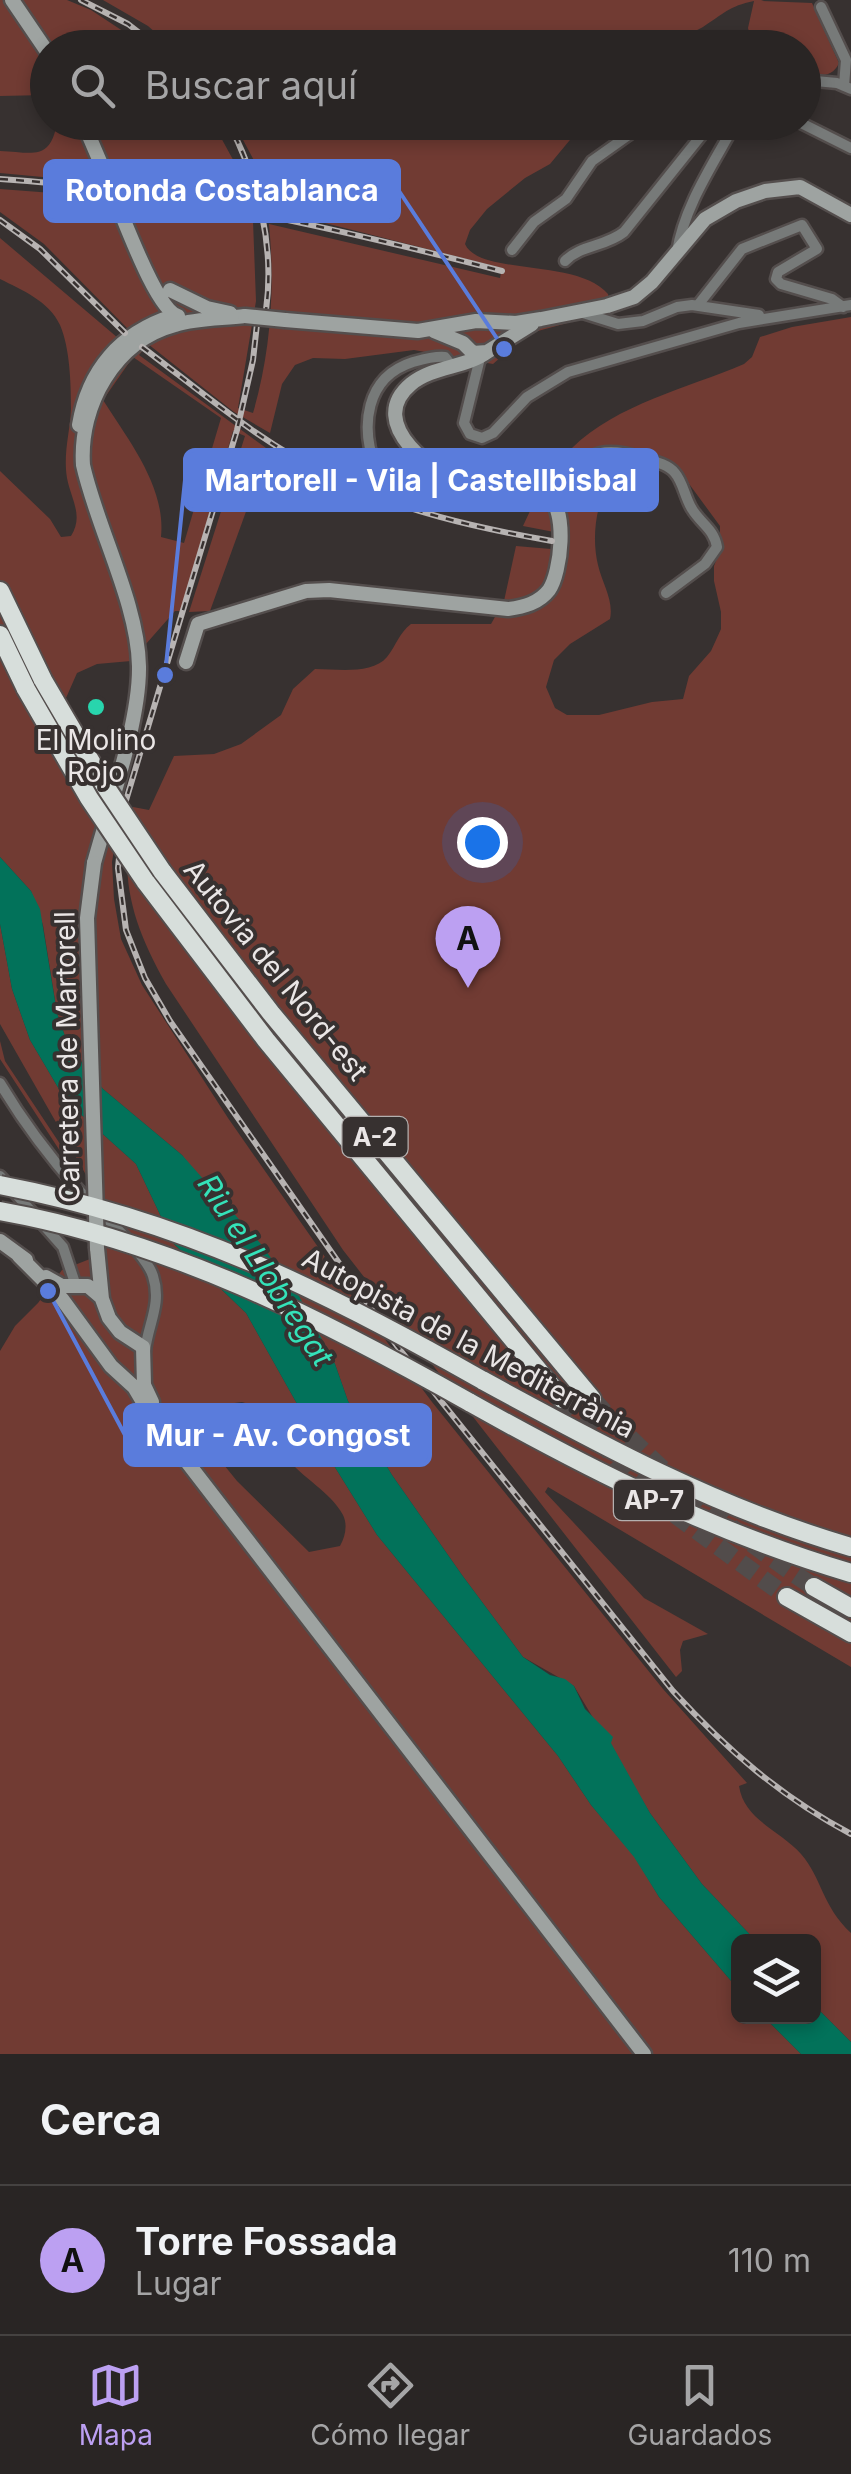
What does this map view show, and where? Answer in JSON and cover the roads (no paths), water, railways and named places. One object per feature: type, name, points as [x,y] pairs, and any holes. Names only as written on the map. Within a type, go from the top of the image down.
[{"type":"highway","name":"Autovia del Nord-est","points":[[0,591],[35,684],[89,798],[592,1399]]},
{"type":"highway","name":"Autovia del Nord-est","points":[[0,636],[35,684]]},
{"type":"highway","name":"Autovia del Nord-est","points":[[153,876],[266,1040],[562,1399]]},
{"type":"highway","name":"Autopista de la Mediterrània","points":[[0,1184],[99,1206],[197,1238],[330,1297],[660,1474],[765,1519],[851,1547]]},
{"type":"highway","name":"Autopista de la Mediterrània","points":[[0,1210],[99,1233],[209,1270],[323,1322],[581,1464],[678,1512],[731,1534],[851,1573]]},
{"type":"highway","points":[[814,1587],[851,1608]]},
{"type":"highway","points":[[787,1598],[851,1633]]},
{"type":"main road","points":[[12,0],[32,30]]},
{"type":"main road","points":[[90,140],[144,263],[174,315]]},
{"type":"main road","points":[[82,446],[82,404],[96,372],[115,348],[152,323],[174,315],[245,316],[432,331],[541,319],[634,297],[647,287],[700,223],[736,202],[779,188],[810,190],[851,214]]},
{"type":"main road","points":[[164,293],[207,315]]},
{"type":"main road","points":[[152,323],[164,293]]},
{"type":"main road","points":[[115,364],[123,349],[174,315]]},
{"type":"main road","points":[[115,364],[149,335],[207,315]]},
{"type":"main road","points":[[186,662],[198,624],[306,592],[329,590],[508,609],[526,606],[545,595],[553,582],[561,526],[556,504],[537,492],[476,488],[457,481],[417,454],[399,436],[396,407],[404,390],[418,379],[487,352],[541,319]]},
{"type":"main road","points":[[486,323],[495,332],[487,352]]},
{"type":"main road","points":[[455,364],[469,324]]},
{"type":"main road","points":[[432,331],[464,344],[472,353],[487,352]]},
{"type":"main road","name":"Carretera de Martorell","points":[[102,1299],[87,918],[94,863],[134,712],[140,666],[130,618],[86,480],[82,446],[94,401],[115,364]]},
{"type":"main road","points":[[0,1241],[55,1283],[94,1288],[113,1325],[140,1344],[144,1385],[162,1424],[644,2054]]},
{"type":"main road","points":[[68,1308],[69,1295],[92,1272],[97,1248]]},
{"type":"main road","points":[[19,1256],[68,1308],[119,1374],[134,1387],[150,1414],[162,1424]]},
{"type":"main road","points":[[119,1374],[134,1374],[144,1359]]},
{"type":"street","points":[[820,7],[846,60],[848,88],[821,83]]},
{"type":"street","points":[[821,133],[851,148]]},
{"type":"street","points":[[512,250],[534,222],[566,199],[592,161],[621,140]]},
{"type":"street","points":[[565,261],[572,254],[607,244],[624,232],[698,140]]},
{"type":"street","points":[[677,253],[686,218],[727,140]]},
{"type":"street","points":[[698,305],[742,250],[802,225],[817,249],[778,272],[776,279],[847,306]]},
{"type":"street","points":[[580,312],[626,324],[642,322],[678,307],[698,305],[770,317]]},
{"type":"street","points":[[487,352],[464,423],[470,434],[482,438],[527,397],[568,372],[770,317],[847,306]]},
{"type":"street","points":[[376,468],[366,443],[367,410],[384,381],[398,367],[436,356],[455,364]]},
{"type":"street","points":[[556,504],[580,465],[603,450],[665,466],[677,474],[697,518],[715,534],[717,547],[705,564],[666,594]]},
{"type":"street","points":[[0,1083],[23,1120],[75,1186],[148,1264],[156,1308],[144,1359]]},
{"type":"street","points":[[0,1176],[63,1247],[79,1286]]},
{"type":"water","name":"Riu el Llobregat","points":[[0,857],[31,891],[40,909],[57,1013],[68,1045],[103,1089],[182,1155],[260,1243],[299,1296],[335,1364],[348,1401],[392,1475],[462,1575],[523,1657],[574,1686],[585,1709],[613,1737],[611,1743],[650,1813],[702,1884],[749,1934],[731,1934],[731,1981],[659,1897],[558,1756],[377,1535],[246,1313],[174,1244],[136,1164],[66,1101],[30,1040],[12,989],[0,924]]},
{"type":"water","points":[[821,2012],[851,2042],[851,2054],[801,2054],[771,2024],[821,2024]]},
{"type":"tunnel","points":[[562,1399],[630,1474],[669,1510],[787,1597]]},
{"type":"tunnel","points":[[592,1399],[697,1500],[814,1587]]},
{"type":"railway","points":[[81,0],[136,30]]},
{"type":"railway","points":[[237,140],[262,213],[268,262],[266,310]]},
{"type":"railway","points":[[0,179],[127,192],[253,213],[502,271]]},
{"type":"railway","points":[[0,220],[40,249],[125,333]]},
{"type":"railway","points":[[257,324],[237,430],[124,807],[118,868],[126,930],[145,978],[170,1021],[397,1346],[673,1691],[756,1770],[801,1804],[851,1834]]},
{"type":"railway","points":[[142,347],[257,433],[332,477],[385,500],[440,517],[552,541]]},
{"type":"place","name":"Rotonda Costablanca","points":[[504,349]]},
{"type":"place","name":"Martorell - Vila | Castellbisbal","points":[[165,675]]},
{"type":"place","name":"El Molino Rojo","points":[[96,707]]},
{"type":"place","name":"Torre Fossada","points":[[468,988]]},
{"type":"place","name":"Mur - Av. Congost","points":[[48,1291]]}]
